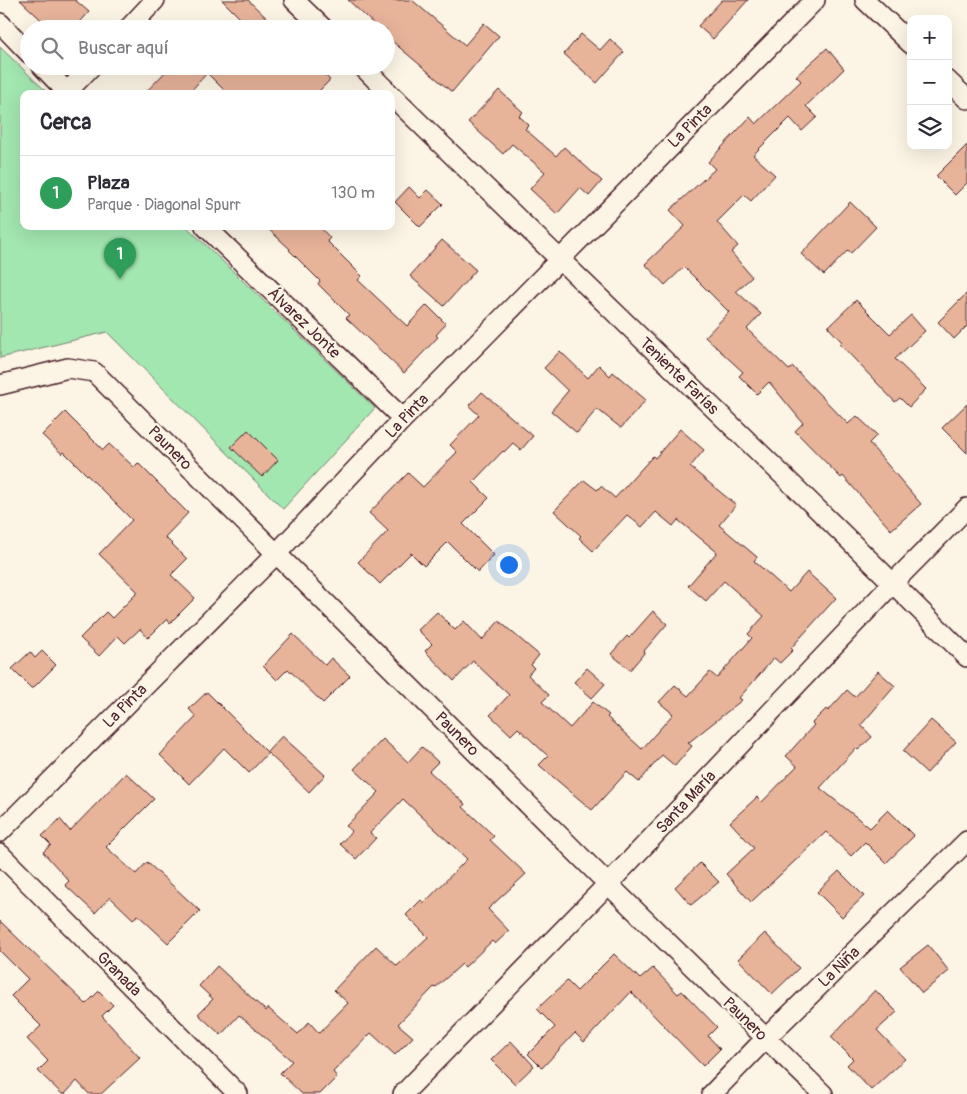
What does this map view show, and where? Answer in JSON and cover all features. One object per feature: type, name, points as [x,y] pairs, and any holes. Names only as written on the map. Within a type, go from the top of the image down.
[{"type":"street","points":[[136,20],[155,0]]},
{"type":"street","points":[[294,0],[315,20]]},
{"type":"street","name":"La Pinta","points":[[0,832],[276,554],[403,419],[815,0]]},
{"type":"street","points":[[865,0],[907,40]]},
{"type":"street","points":[[0,23],[20,44]]},
{"type":"street","points":[[51,75],[65,90]]},
{"type":"street","points":[[71,90],[84,75]]},
{"type":"street","name":"Teniente Farías","points":[[371,75],[386,90]]},
{"type":"street","points":[[952,85],[967,99]]},
{"type":"street","name":"Teniente Farías","points":[[395,99],[893,582],[967,657]]},
{"type":"street","name":"Álvarez Jonte","points":[[209,230],[403,419]]},
{"type":"street","name":"Paunero","points":[[0,385],[68,368],[94,372],[608,884],[823,1094]]},
{"type":"street","name":"Santa María","points":[[403,1094],[608,884],[893,582],[967,508]]},
{"type":"street","name":"La Niña","points":[[712,1094],[967,842]]},
{"type":"street","name":"Granada","points":[[0,854],[238,1094]]},
{"type":"green space","points":[[0,47],[20,66],[20,75],[29,75],[45,90],[20,90],[20,230],[190,230],[375,408],[283,509],[107,332],[0,358]]},
{"type":"building","points":[[20,0],[75,0],[89,12],[82,20],[41,20]]},
{"type":"building","points":[[222,0],[248,0],[269,20],[242,20]]},
{"type":"building","points":[[348,0],[412,0],[465,45],[484,23],[499,36],[452,92],[395,44],[395,20],[369,20]]},
{"type":"building","points":[[722,0],[748,0],[713,39],[698,26]]},
{"type":"building","points":[[581,34],[600,50],[610,39],[624,52],[597,83],[564,54]]},
{"type":"building","points":[[827,48],[844,69],[806,106],[817,117],[802,131],[790,118],[753,155],[775,175],[751,201],[744,195],[717,222],[738,246],[731,252],[752,277],[736,291],[761,314],[747,329],[789,370],[793,367],[848,424],[857,416],[877,435],[869,443],[921,504],[891,530],[843,476],[841,478],[795,431],[803,423],[769,382],[757,394],[739,376],[743,372],[705,337],[729,312],[684,267],[665,285],[645,264],[685,226],[670,210],[715,169],[708,162],[750,117],[756,124],[801,81],[796,76]]},
{"type":"building","points":[[162,75],[205,75],[192,90],[148,90]]},
{"type":"building","points":[[209,75],[325,75],[330,80],[320,90],[224,90]]},
{"type":"building","points":[[499,90],[523,112],[519,116],[529,125],[525,129],[556,156],[564,147],[602,181],[589,196],[580,188],[557,214],[530,189],[545,172],[512,144],[503,154],[468,122]]},
{"type":"building","points":[[967,145],[967,183],[955,195],[936,176]]},
{"type":"building","points":[[409,187],[420,198],[428,190],[443,204],[420,227],[395,202]]},
{"type":"building","points":[[850,202],[876,227],[851,253],[848,250],[824,275],[801,254]]},
{"type":"building","points":[[269,230],[323,230],[330,238],[327,241],[362,276],[358,280],[407,326],[427,305],[446,324],[436,335],[438,337],[404,373],[346,318],[349,315],[318,284],[320,281]]},
{"type":"building","points":[[442,240],[476,270],[444,306],[410,276]]},
{"type":"building","points":[[967,293],[967,326],[954,339],[938,322]]},
{"type":"building","points":[[856,300],[890,334],[911,315],[925,331],[895,359],[926,389],[909,407],[900,398],[895,402],[840,344],[842,342],[828,327]]},
{"type":"building","points":[[560,351],[588,378],[599,365],[610,376],[613,372],[646,400],[621,428],[597,409],[577,433],[551,411],[568,391],[544,368]]},
{"type":"building","points":[[482,392],[533,436],[521,450],[513,443],[473,482],[489,498],[463,524],[494,555],[478,572],[448,542],[424,566],[411,553],[380,584],[358,562],[388,531],[369,513],[408,473],[423,487],[457,452],[450,445],[479,415],[469,406]]},
{"type":"building","points":[[967,404],[967,453],[942,428]]},
{"type":"building","points":[[65,412],[103,450],[109,444],[134,467],[138,463],[188,513],[165,537],[187,559],[171,575],[195,598],[170,623],[167,619],[148,638],[140,629],[125,643],[118,636],[99,656],[80,638],[106,612],[112,618],[138,592],[99,554],[132,520],[64,452],[62,454],[42,435]]},
{"type":"building","points":[[680,429],[704,450],[690,467],[736,505],[719,525],[757,557],[754,561],[789,592],[807,572],[836,598],[780,663],[774,658],[739,698],[742,700],[688,743],[692,746],[675,766],[662,755],[639,782],[627,772],[592,810],[539,765],[548,756],[518,728],[511,735],[490,715],[509,695],[473,661],[454,681],[425,651],[432,644],[418,630],[437,612],[455,630],[464,621],[482,640],[499,621],[539,655],[531,665],[534,668],[528,675],[549,695],[542,702],[570,728],[593,702],[609,715],[607,717],[642,749],[673,714],[659,702],[675,685],[688,696],[710,672],[717,678],[752,638],[748,634],[764,616],[724,581],[706,601],[688,586],[717,552],[678,520],[673,526],[656,512],[642,527],[627,515],[593,551],[579,538],[581,536],[554,511],[584,480],[597,490],[601,486],[615,498],[653,456],[655,458]]},
{"type":"building","points":[[248,430],[278,460],[262,477],[231,447]]},
{"type":"building","points":[[653,611],[667,624],[630,670],[611,654],[627,636],[629,638]]},
{"type":"building","points":[[293,634],[325,665],[331,658],[350,676],[323,703],[288,669],[277,680],[263,666]]},
{"type":"building","points":[[42,651],[56,665],[32,689],[12,669],[30,652],[35,658]]},
{"type":"building","points":[[587,668],[605,684],[592,698],[574,682]]},
{"type":"building","points":[[878,671],[895,686],[861,725],[872,737],[858,750],[856,748],[820,788],[870,828],[888,810],[914,836],[886,863],[865,842],[851,856],[826,832],[751,902],[726,874],[754,848],[730,822],[757,797],[762,802],[797,766],[786,756],[814,725],[812,723],[826,709],[828,711],[847,690],[855,697]]},
{"type":"building","points":[[207,692],[267,752],[282,736],[325,775],[309,792],[268,753],[249,773],[224,748],[189,784],[160,755],[196,717],[189,709]]},
{"type":"building","points":[[931,720],[956,742],[927,773],[903,751]]},
{"type":"building","points":[[383,739],[408,762],[422,747],[438,762],[429,771],[465,804],[463,807],[494,836],[490,840],[526,874],[488,909],[509,931],[495,944],[492,941],[465,967],[462,964],[434,987],[398,1024],[413,1037],[395,1055],[371,1033],[333,1072],[337,1077],[320,1094],[302,1094],[280,1073],[292,1061],[239,1015],[221,1035],[198,1014],[213,999],[199,986],[217,966],[266,1011],[268,1008],[298,1034],[309,1022],[319,1033],[348,1003],[334,990],[376,946],[397,966],[428,937],[406,915],[421,900],[424,903],[467,859],[403,799],[370,833],[376,838],[356,859],[340,844],[352,831],[346,826],[379,792],[354,769]]},
{"type":"building","points":[[126,773],[154,799],[106,847],[136,874],[147,862],[200,911],[168,943],[138,915],[133,919],[110,897],[95,913],[65,885],[69,881],[43,852],[51,845],[42,836],[60,819],[70,831]]},
{"type":"building","points":[[700,863],[719,882],[691,905],[675,887]]},
{"type":"building","points":[[839,871],[864,896],[842,917],[817,892]]},
{"type":"building","points":[[0,921],[86,1004],[99,991],[113,1005],[102,1016],[140,1058],[101,1094],[89,1094],[77,1081],[65,1094],[62,1094],[38,1071],[48,1061],[27,1039],[41,1026],[11,996],[28,979],[0,951]]},
{"type":"building","points":[[765,933],[799,968],[772,994],[738,959]]},
{"type":"building","points":[[928,945],[949,971],[922,993],[900,967]]},
{"type":"building","points":[[614,954],[640,979],[653,968],[678,994],[682,991],[717,1027],[708,1036],[720,1049],[703,1066],[631,992],[584,1042],[575,1033],[542,1068],[528,1054],[555,1027],[537,1009],[567,981],[577,991]]},
{"type":"building","points":[[875,990],[897,1012],[877,1030],[905,1059],[871,1090],[847,1065],[853,1059],[831,1037]]},
{"type":"building","points":[[511,1041],[534,1066],[515,1084],[491,1060]]},
{"type":"place","name":"Plaza","points":[[120,279]]}]
